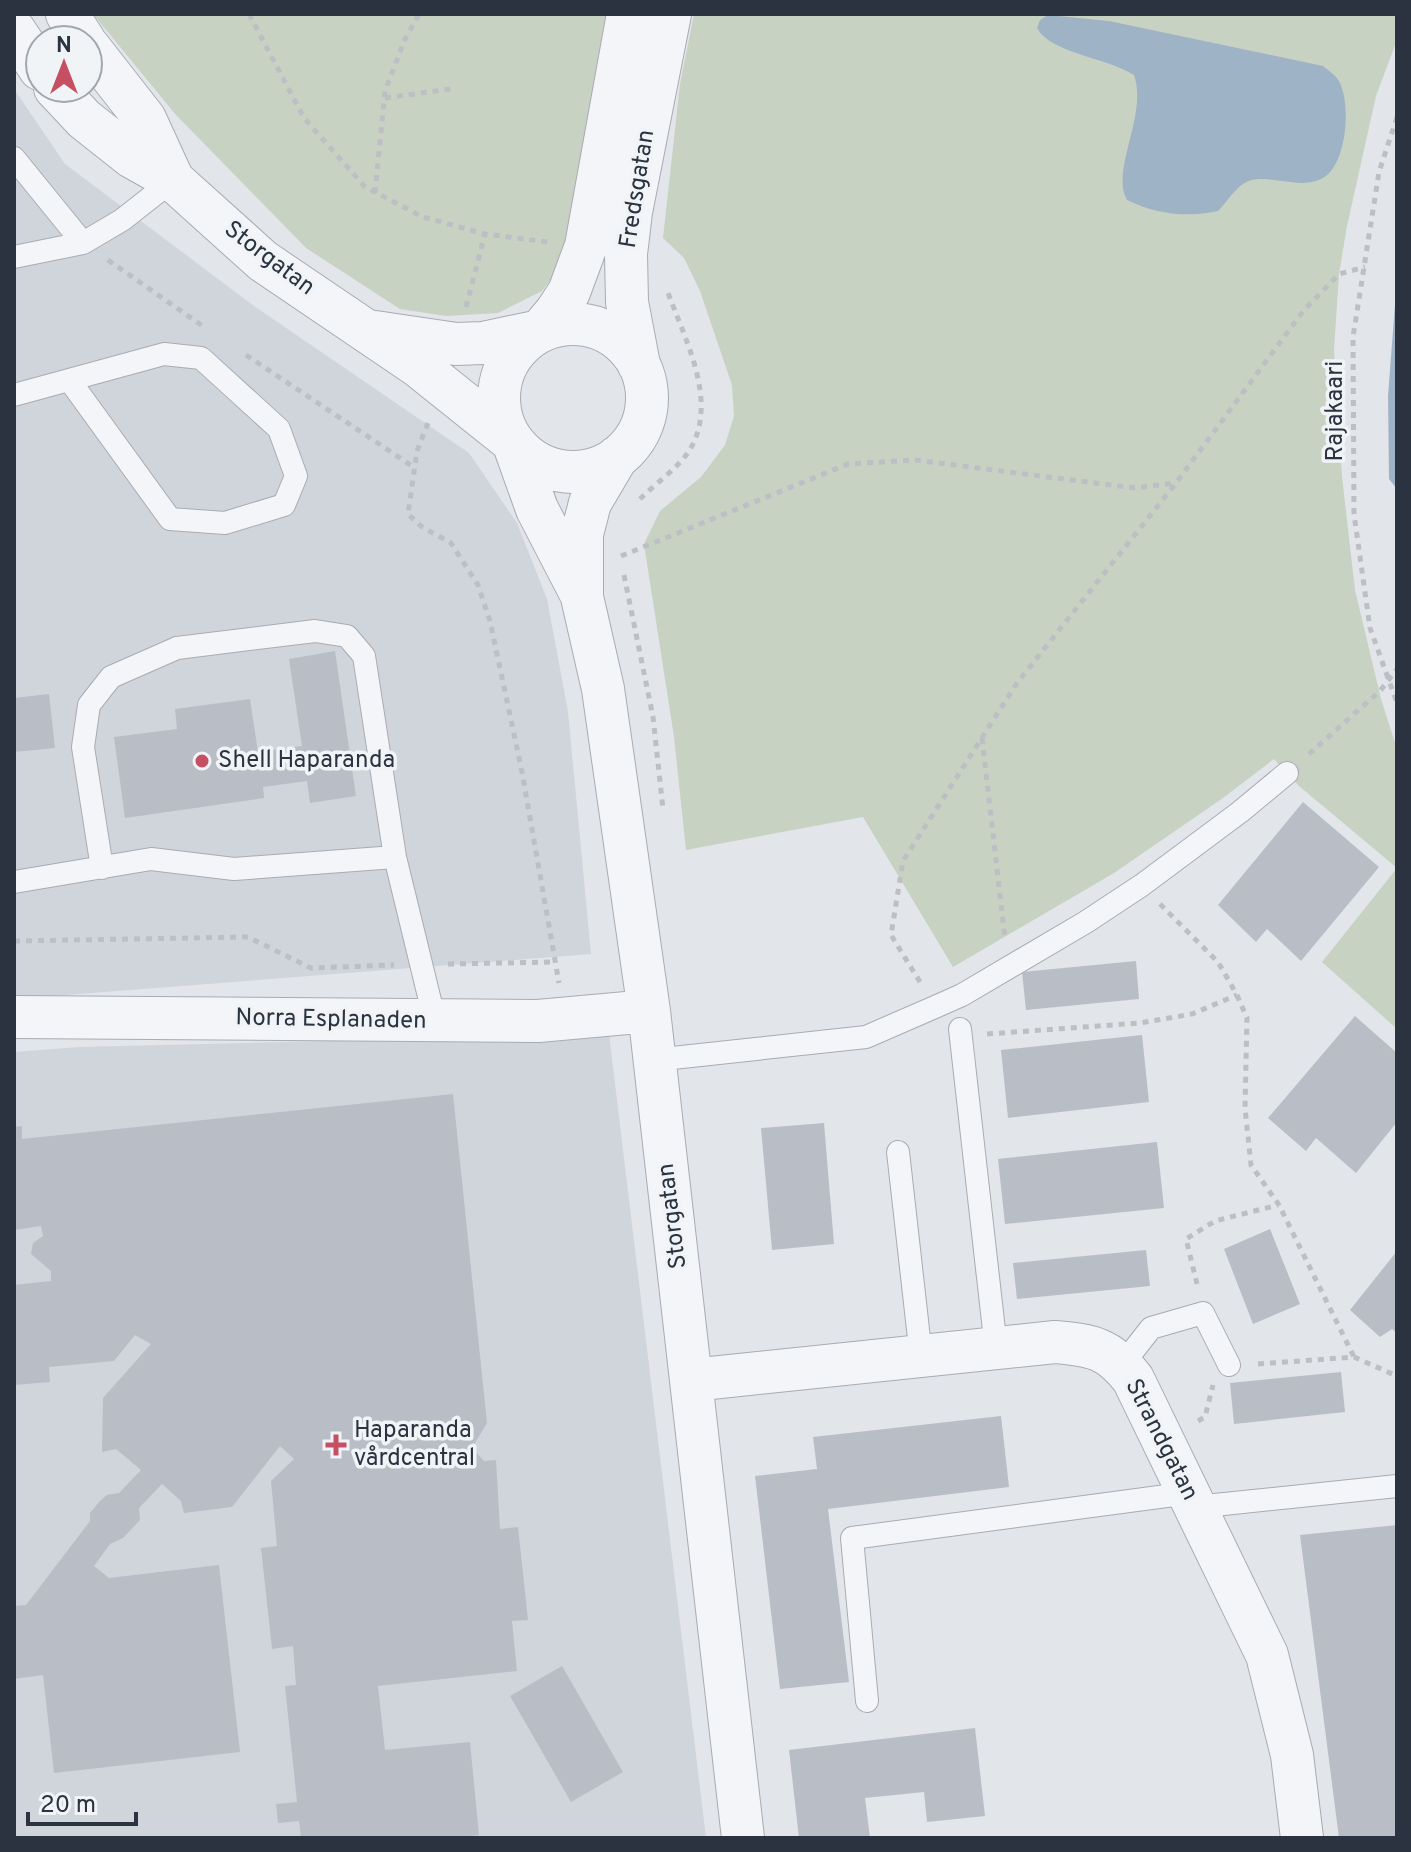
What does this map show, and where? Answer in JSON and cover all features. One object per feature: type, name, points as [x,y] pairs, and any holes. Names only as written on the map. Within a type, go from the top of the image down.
[{"type":"street","name":"Fredsgatan","points":[[540,331],[569,292],[586,246],[628,14]]},
{"type":"street","name":"Fredsgatan","points":[[639,365],[627,302],[626,254],[631,212],[670,14]]},
{"type":"street","name":"Storgatan","points":[[104,66],[145,119],[173,180]]},
{"type":"street","name":"Storgatan","points":[[70,104],[132,157],[173,180],[263,261],[443,385],[535,462],[562,471],[591,470],[617,457]]},
{"type":"street","name":"Storgatan","points":[[370,332],[456,344],[483,343],[568,324],[597,328],[622,342],[639,365],[647,393],[643,422],[637,436],[617,457],[590,503],[582,534],[582,597],[603,689],[649,1011],[743,1838]]},
{"type":"street","name":"Storgatan","points":[[540,331],[517,349],[503,373],[499,388],[501,417],[537,509],[582,597]]},
{"type":"street","name":"Norra Esplanaden","points":[[14,1017],[538,1021],[649,1011]]},
{"type":"street","name":"Strandgatan","points":[[692,1380],[1055,1342],[1091,1345],[1122,1365],[1133,1379],[1267,1655],[1292,1755],[1302,1838]]},
{"type":"lane","points":[[14,158],[83,243]]},
{"type":"lane","points":[[14,257],[83,243],[122,220],[173,180]]},
{"type":"lane","points":[[14,395],[164,354],[201,358],[279,429],[296,476],[284,505],[225,523],[170,519],[70,381]]},
{"type":"lane","points":[[102,868],[83,747],[89,705],[111,677],[177,648],[315,631],[347,636],[364,656],[395,857],[435,1021]]},
{"type":"lane","points":[[654,1060],[866,1037],[962,995],[1142,885],[1287,773]]},
{"type":"lane","points":[[14,882],[151,859],[234,869],[395,857]]},
{"type":"lane","points":[[961,1033],[996,1348]]},
{"type":"lane","points":[[898,1152],[921,1356]]},
{"type":"lane","points":[[1122,1365],[1151,1328],[1203,1313],[1229,1365]]},
{"type":"lane","points":[[867,1701],[852,1538],[1192,1500],[1397,1486]]},
{"type":"path","points":[[375,193],[384,98],[405,39],[419,14]]},
{"type":"path","points":[[384,98],[451,89]]},
{"type":"path","name":"Rajakaari","points":[[1397,117],[1379,172],[1353,337],[1354,514],[1370,628],[1397,703]]},
{"type":"path","points":[[456,344],[485,234]]},
{"type":"path","points":[[83,243],[214,334]]},
{"type":"path","points":[[935,1007],[891,935],[903,861],[1017,683],[1176,483],[1304,310],[1339,274],[1365,267]]},
{"type":"path","points":[[239,351],[415,468]]},
{"type":"path","points":[[443,385],[417,451],[408,514],[422,527],[451,543],[478,585],[490,621],[522,772],[567,1019]]},
{"type":"path","points":[[620,556],[848,464],[915,460],[1135,488],[1176,483]]},
{"type":"path","points":[[1287,773],[1380,691],[1397,669]]},
{"type":"path","points":[[982,737],[1008,967]]},
{"type":"path","points":[[1142,885],[1218,962],[1237,995],[1247,1018],[1245,1108],[1251,1165],[1279,1205],[1354,1357]]},
{"type":"path","points":[[14,941],[248,937],[311,968],[555,962]]},
{"type":"path","points":[[961,1033],[1140,1023],[1192,1014],[1237,995]]},
{"type":"path","points":[[1203,1313],[1186,1239],[1215,1221],[1279,1205]]},
{"type":"path","points":[[1163,1442],[1205,1417],[1211,1386],[1229,1365],[1354,1357],[1397,1376]]},
{"type":"shaded area","points":[[14,89],[65,164],[254,306],[469,453],[517,523],[547,599],[568,712],[591,954],[14,999]]},
{"type":"shaded area","name":"Haparanda vårdcentral","points":[[609,1034],[706,1838],[14,1838],[14,1052],[80,1047]]},
{"type":"green space","points":[[93,14],[608,14],[569,254],[542,291],[498,313],[446,316],[400,309],[306,248],[176,115]]},
{"type":"green space","points":[[694,14],[1397,14],[1397,40],[1376,96],[1347,226],[1339,274],[1334,350],[1342,477],[1355,590],[1381,699],[1397,749],[1397,868],[1299,786],[1274,759],[1114,873],[953,967],[863,817],[686,850],[674,737],[644,544],[660,511],[701,477],[725,445],[734,416],[732,385],[700,291],[684,258],[663,238],[680,84]]},
{"type":"green space","points":[[1397,868],[1397,1029],[1322,962]]},
{"type":"water","points":[[1048,15],[1109,21],[1323,66],[1339,80],[1345,106],[1344,135],[1336,162],[1330,172],[1312,182],[1251,180],[1243,184],[1218,211],[1171,213],[1127,200],[1123,174],[1136,107],[1134,75],[1054,44],[1037,28],[1040,20]]},
{"type":"water","points":[[1397,278],[1397,489],[1389,479],[1388,396]]},
{"type":"building","points":[[335,651],[356,796],[310,803],[307,781],[263,787],[264,798],[125,818],[114,737],[177,729],[175,709],[250,699],[258,752],[302,746],[289,659]]},
{"type":"building","points":[[49,694],[55,748],[14,752],[14,698]]},
{"type":"building","points":[[1303,802],[1379,867],[1301,961],[1267,929],[1256,942],[1218,905]]},
{"type":"building","points":[[1136,961],[1139,999],[1026,1010],[1022,972]]},
{"type":"building","points":[[1355,1016],[1397,1053],[1397,1122],[1356,1173],[1316,1138],[1306,1151],[1268,1118]]},
{"type":"building","points":[[1142,1035],[1149,1102],[1008,1118],[1001,1050]]},
{"type":"building","points":[[453,1094],[487,1423],[472,1448],[484,1461],[496,1460],[500,1529],[518,1527],[528,1620],[512,1621],[517,1671],[378,1686],[385,1750],[470,1742],[479,1835],[454,1838],[301,1838],[299,1821],[278,1823],[276,1804],[297,1802],[285,1686],[296,1685],[293,1646],[272,1649],[261,1548],[277,1546],[271,1481],[294,1459],[280,1446],[232,1507],[184,1513],[181,1501],[162,1484],[139,1508],[140,1520],[123,1538],[110,1544],[94,1566],[109,1578],[219,1565],[240,1752],[54,1773],[43,1675],[14,1679],[14,1606],[26,1605],[90,1521],[90,1513],[100,1501],[107,1495],[119,1493],[141,1470],[116,1449],[102,1452],[103,1398],[151,1344],[135,1335],[114,1361],[49,1367],[50,1382],[14,1385],[14,1285],[51,1281],[51,1271],[31,1254],[33,1243],[43,1236],[41,1226],[14,1230],[14,1127],[22,1126],[22,1139]]},
{"type":"building","points":[[824,1123],[834,1244],[772,1250],[761,1128]]},
{"type":"building","points":[[1157,1142],[1164,1208],[1005,1224],[998,1159]]},
{"type":"building","points":[[1270,1229],[1300,1304],[1253,1324],[1224,1249]]},
{"type":"building","points":[[1146,1250],[1150,1286],[1017,1299],[1013,1263]]},
{"type":"building","points":[[1397,1251],[1397,1333],[1392,1329],[1380,1337],[1350,1310]]},
{"type":"building","points":[[1341,1372],[1345,1412],[1234,1424],[1230,1383]]},
{"type":"building","points":[[1001,1416],[1009,1487],[828,1509],[849,1682],[780,1689],[755,1476],[817,1469],[813,1437]]},
{"type":"building","points":[[1397,1525],[1397,1838],[1339,1838],[1300,1535]]},
{"type":"building","points":[[562,1666],[623,1772],[571,1802],[510,1696]]},
{"type":"building","points":[[975,1728],[985,1816],[927,1822],[924,1792],[865,1798],[870,1838],[799,1838],[789,1750]]},
{"type":"place","name":"Shell Haparanda","points":[[202,761]]},
{"type":"place","name":"Haparanda vårdcentral","points":[[336,1445]]}]
